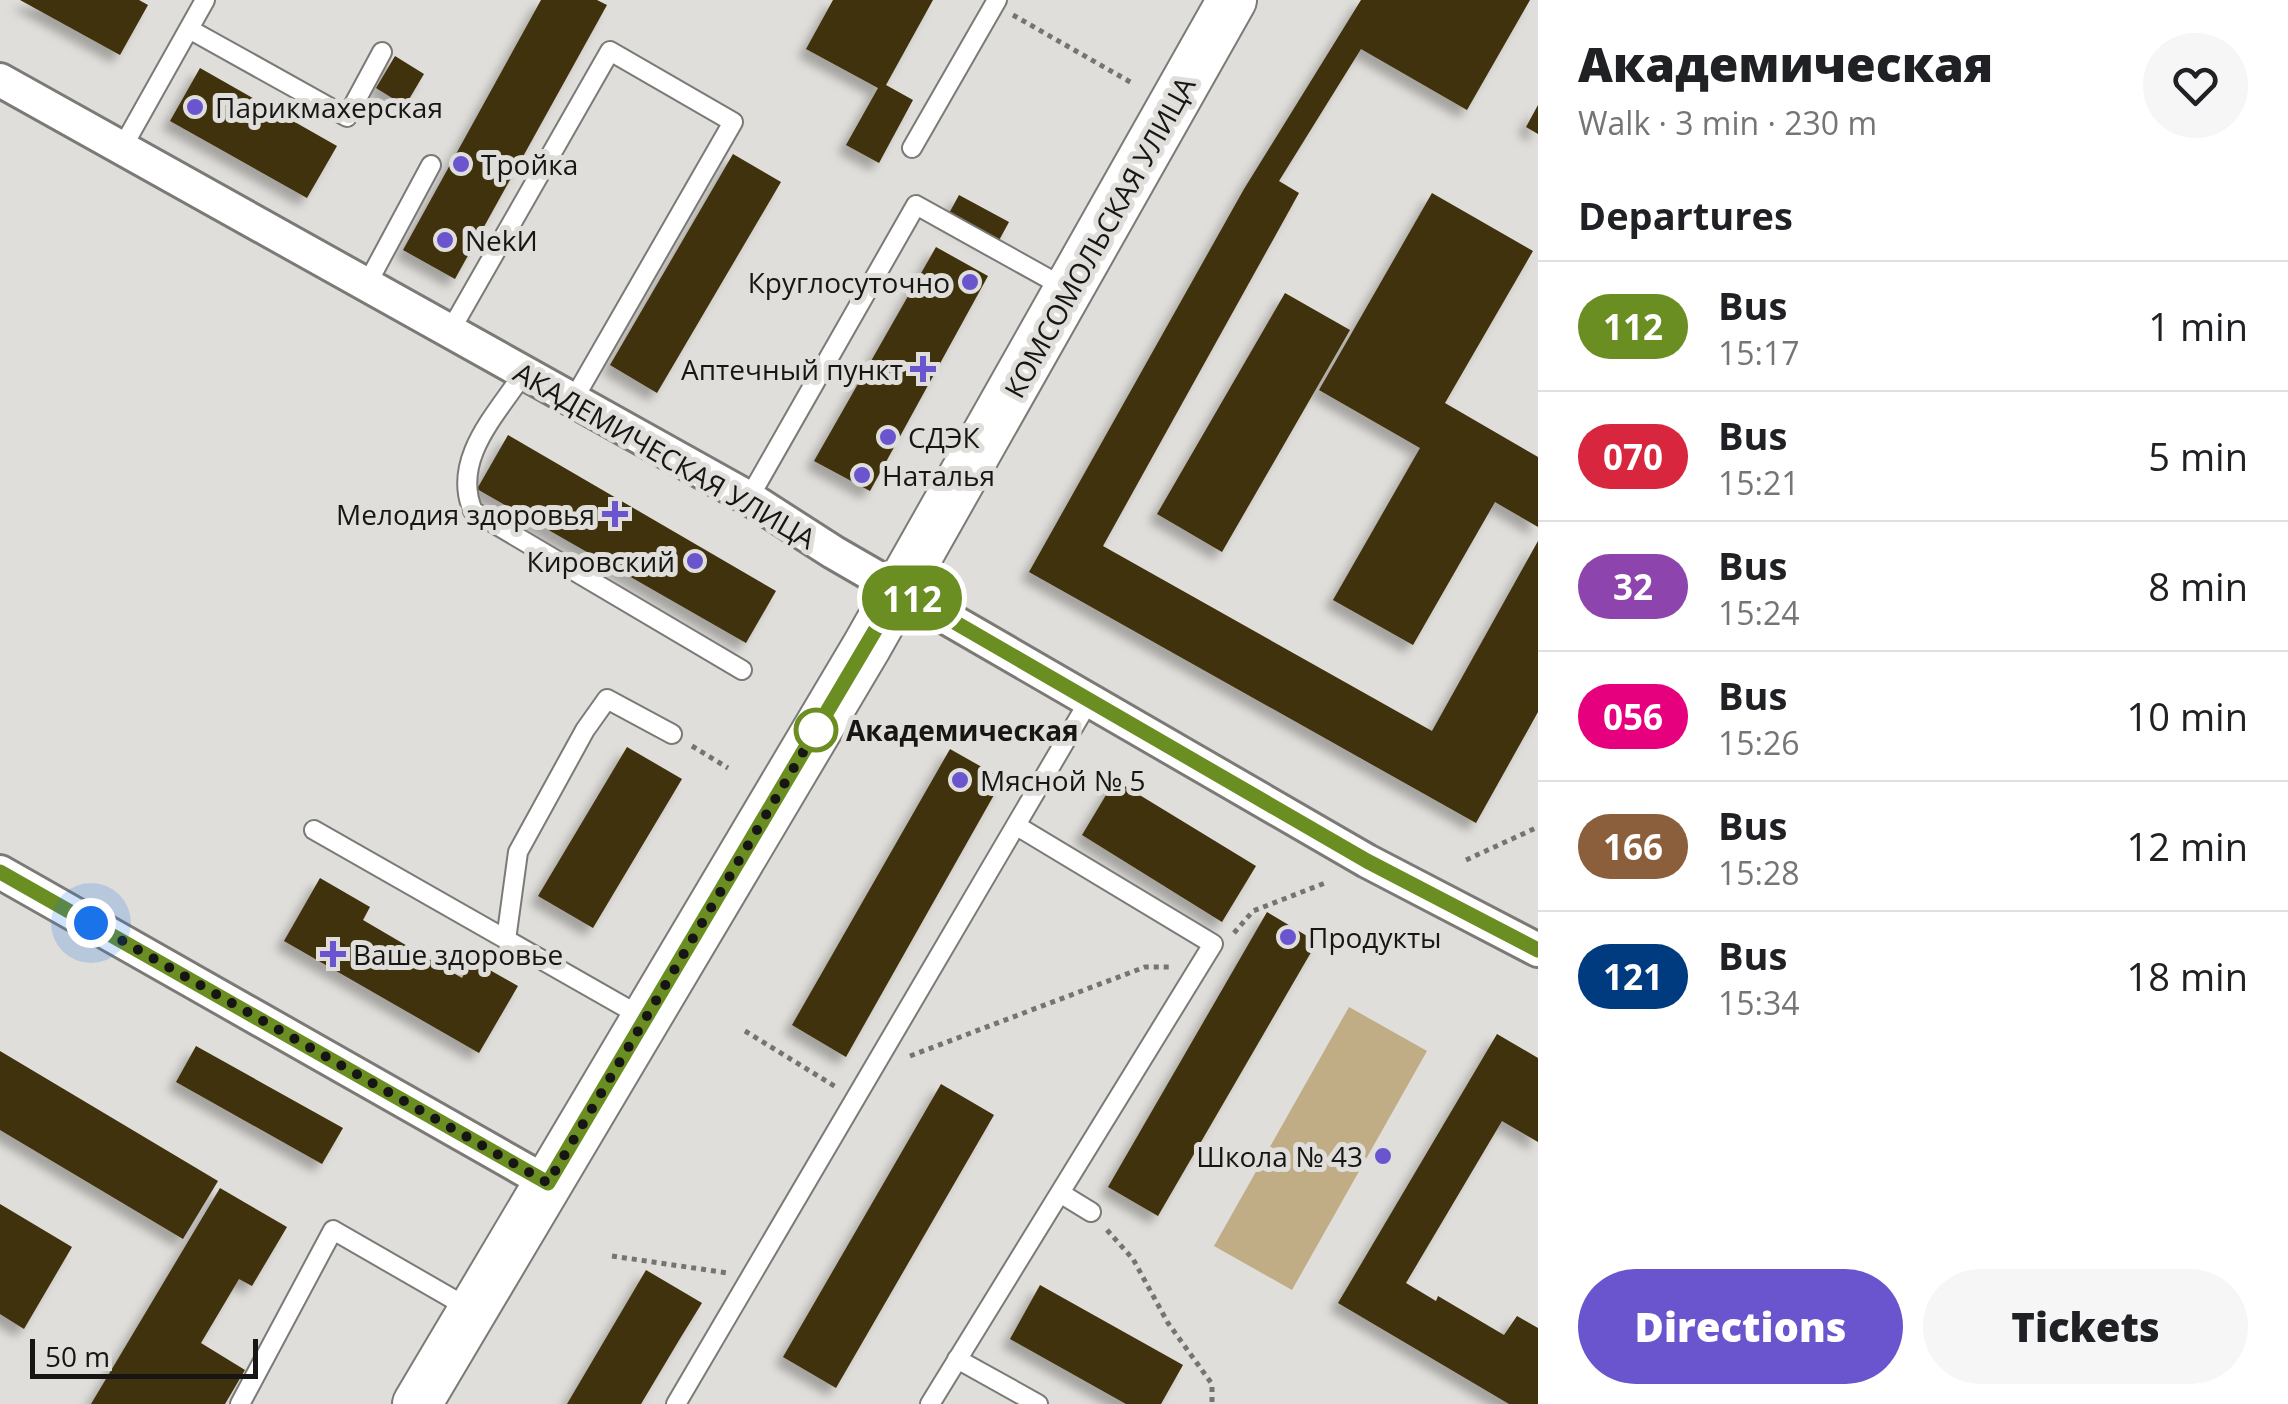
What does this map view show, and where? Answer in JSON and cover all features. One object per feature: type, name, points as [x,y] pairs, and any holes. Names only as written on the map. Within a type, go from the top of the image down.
[{"type":"main road","name":"КОМСОМОЛЬСКАЯ УЛИЦА","points":[[417,1404],[899,590],[1232,0]]},
{"type":"street","name":"АКАДЕМИЧЕСКАЯ УЛИЦА","points":[[0,80],[750,498],[899,590],[1367,861],[1538,950]]},
{"type":"street","points":[[0,872],[548,1183]]},
{"type":"lane","points":[[122,148],[204,0]]},
{"type":"lane","points":[[912,148],[995,2]]},
{"type":"lane","points":[[189,28],[347,116],[382,52]]},
{"type":"lane","points":[[450,332],[610,51],[733,122],[572,402]]},
{"type":"lane","points":[[367,284],[432,164]]},
{"type":"lane","points":[[750,498],[916,205],[1069,290]]},
{"type":"lane","points":[[523,374],[468,462],[464,490],[473,511],[742,670]]},
{"type":"lane","points":[[506,940],[518,852],[584,730],[608,699],[672,734]]},
{"type":"lane","points":[[676,1404],[1090,700]]},
{"type":"lane","points":[[930,1404],[1213,944],[1017,826]]},
{"type":"lane","points":[[314,830],[645,1019]]},
{"type":"lane","points":[[1060,1193],[1092,1212]]},
{"type":"lane","points":[[240,1404],[333,1230],[472,1310]]},
{"type":"lane","points":[[958,1359],[1038,1404]]},
{"type":"path","points":[[995,2],[1132,83]]},
{"type":"path","points":[[672,734],[728,768]]},
{"type":"path","points":[[1466,860],[1538,827]]},
{"type":"path","points":[[870,1073],[1145,966],[1198,967],[1226,944],[1252,911],[1325,883]]},
{"type":"path","points":[[744,1031],[855,1098]]},
{"type":"path","points":[[1092,1212],[1133,1259],[1168,1323],[1212,1384],[1212,1404]]},
{"type":"path","points":[[612,1256],[750,1276]]},
{"type":"shaded area","points":[[1349,1007],[1427,1051],[1292,1290],[1214,1246]]},
{"type":"building","points":[[20,0],[139,0],[148,5],[120,55]]},
{"type":"building","points":[[541,0],[597,0],[607,5],[455,279],[403,250]]},
{"type":"building","points":[[833,0],[933,0],[886,85],[913,100],[879,163],[846,145],[878,88],[806,49]]},
{"type":"building","points":[[1361,0],[1530,0],[1467,110],[1361,49],[1279,181],[1299,193],[1103,546],[1432,731],[1538,541],[1538,712],[1476,823],[1029,572],[1244,189]]},
{"type":"building","points":[[395,56],[424,74],[405,106],[376,88]]},
{"type":"building","points":[[200,68],[337,146],[307,198],[170,121]]},
{"type":"building","points":[[1538,105],[1538,134],[1526,127]]},
{"type":"building","points":[[733,154],[781,182],[657,393],[610,365]]},
{"type":"building","points":[[1432,193],[1533,251],[1445,403],[1538,457],[1538,527],[1495,502],[1413,645],[1333,600],[1420,448],[1319,390]]},
{"type":"building","points":[[959,195],[1009,222],[997,244],[947,217]]},
{"type":"building","points":[[936,247],[988,276],[870,491],[814,461]]},
{"type":"building","points":[[1285,293],[1350,330],[1222,552],[1157,514]]},
{"type":"building","points":[[508,435],[776,591],[746,643],[477,489]]},
{"type":"building","points":[[627,747],[682,779],[593,928],[538,896]]},
{"type":"building","points":[[950,749],[1003,779],[846,1057],[792,1025]]},
{"type":"building","points":[[1115,780],[1256,866],[1222,922],[1082,835]]},
{"type":"building","points":[[320,878],[370,907],[363,920],[462,978],[472,960],[518,986],[479,1053],[284,941]]},
{"type":"building","points":[[1267,912],[1317,942],[1158,1216],[1108,1187]]},
{"type":"building","points":[[1497,1034],[1538,1058],[1538,1142],[1502,1121],[1406,1283],[1436,1301],[1438,1296],[1504,1335],[1517,1316],[1538,1328],[1538,1404],[1509,1404],[1338,1303]]},
{"type":"building","points":[[196,1046],[343,1128],[322,1164],[176,1082]]},
{"type":"building","points":[[0,1051],[218,1181],[183,1239],[0,1130]]},
{"type":"building","points":[[941,1084],[994,1115],[836,1388],[783,1357]]},
{"type":"building","points":[[220,1188],[287,1227],[252,1286],[239,1279],[201,1343],[245,1370],[225,1404],[91,1404]]},
{"type":"building","points":[[0,1204],[72,1247],[24,1329],[0,1314]]},
{"type":"building","points":[[646,1270],[702,1303],[641,1404],[567,1404]]},
{"type":"building","points":[[1040,1285],[1183,1365],[1161,1404],[1126,1404],[1010,1339]]},
{"type":"bus line","name":"112","points":[[0,872],[548,1183],[899,590],[1367,861],[1538,950]]},
{"type":"place","name":"Парикмахерская","points":[[195,107]]},
{"type":"place","name":"Тройка","points":[[461,164]]},
{"type":"place","name":"NekИ","points":[[445,240]]},
{"type":"place","name":"Круглосуточно","points":[[970,282]]},
{"type":"place","name":"Аптечный пункт","points":[[923,369]]},
{"type":"place","name":"СДЭК","points":[[888,437]]},
{"type":"place","name":"Наталья","points":[[862,475]]},
{"type":"place","name":"Мелодия здоровья","points":[[615,514]]},
{"type":"place","name":"Кировский","points":[[695,561]]},
{"type":"place","name":"Академическая","points":[[816,730]]},
{"type":"place","name":"Мясной № 5","points":[[960,780]]},
{"type":"place","name":"Продукты","points":[[1288,937]]},
{"type":"place","name":"Ваше здоровье","points":[[333,954]]},
{"type":"place","name":"Школа № 43","points":[[1383,1156]]},
{"type":"route","points":[[91,923],[548,1183],[821,722],[816,730]]}]
